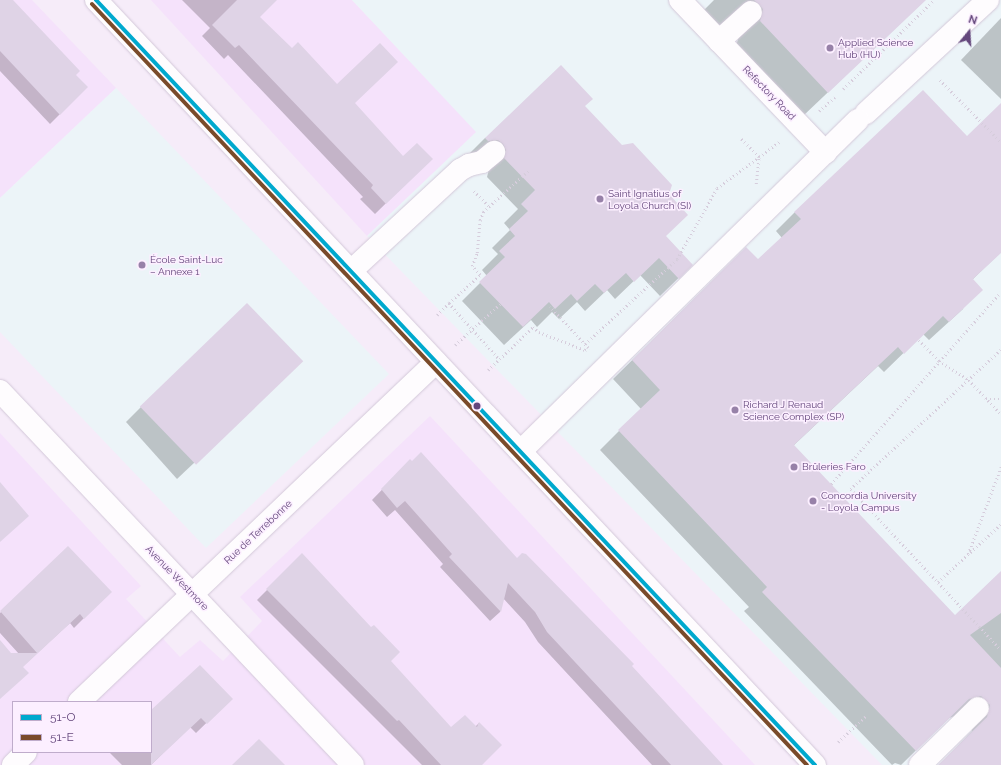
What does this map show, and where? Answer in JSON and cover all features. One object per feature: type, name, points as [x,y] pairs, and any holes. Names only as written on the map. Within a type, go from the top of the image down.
[{"type":"street","points":[[96,0],[815,765]]},
{"type":"street","name":"Refectory Road","points":[[680,0],[826,153]]},
{"type":"street","points":[[521,451],[862,117],[988,0]]},
{"type":"street","points":[[719,41],[751,12]]},
{"type":"street","points":[[351,271],[460,170],[469,165],[482,162],[494,152]]},
{"type":"street","name":"Rue de Terrebonne","points":[[80,701],[436,362]]},
{"type":"street","name":"Avenue Westmore","points":[[0,391],[353,765]]},
{"type":"street","points":[[920,765],[978,708]]},
{"type":"street","points":[[13,765],[25,753]]},
{"type":"path","points":[[843,88],[934,0]]},
{"type":"path","points":[[922,61],[1001,142]]},
{"type":"path","points":[[815,114],[835,97]]},
{"type":"path","points":[[740,138],[758,157],[756,192]]},
{"type":"path","points":[[586,344],[677,259],[717,188],[782,139]]},
{"type":"path","points":[[436,315],[480,275],[472,266],[477,253],[480,220],[483,212],[528,171]]},
{"type":"path","points":[[831,484],[1001,292]]},
{"type":"path","points":[[449,303],[499,359]]},
{"type":"path","points":[[460,340],[500,304]]},
{"type":"path","points":[[488,370],[533,327],[540,332],[585,350],[588,348],[586,344],[550,307]]},
{"type":"path","points":[[919,340],[939,361],[969,380],[1001,414]]},
{"type":"path","points":[[1001,350],[851,489],[1001,650]]},
{"type":"path","points":[[986,399],[1001,399]]},
{"type":"path","points":[[968,554],[1001,467]]},
{"type":"path","points":[[938,582],[1001,524]]},
{"type":"path","points":[[838,742],[866,716]]},
{"type":"shaded area","points":[[0,0],[32,0],[116,88],[0,198]]},
{"type":"shaded area","points":[[151,0],[352,0],[477,132],[367,236]]},
{"type":"shaded area","name":"Concordia University - Loyola Campus","points":[[352,0],[1001,0],[1001,765],[882,765],[367,236],[476,132]]},
{"type":"shaded area","name":"École Saint-Luc – Annexe 1","points":[[116,88],[389,374],[206,548],[0,332],[0,198]]},
{"type":"shaded area","points":[[430,416],[755,765],[0,765],[0,433],[141,586],[126,599],[180,657],[200,640],[223,661],[262,621],[240,597]]},
{"type":"building","points":[[0,0],[13,0],[80,71],[76,75],[88,87],[60,115],[0,51]]},
{"type":"building","points":[[237,0],[277,0],[260,17],[292,48],[298,42],[337,84],[380,43],[398,62],[355,103],[403,156],[417,143],[433,159],[386,204],[371,188],[373,185],[239,45],[235,48],[212,25]]},
{"type":"building","name":"Applied Science Hub (HU)","points":[[754,0],[926,0],[828,93],[760,21],[763,9]]},
{"type":"building","name":"Saint Ignatius of Loyola Church (SI)","points":[[561,65],[593,99],[585,106],[622,145],[633,143],[672,185],[669,194],[688,215],[666,236],[693,265],[679,279],[659,258],[634,282],[626,273],[604,293],[595,284],[577,301],[571,294],[555,309],[549,302],[523,327],[479,282],[505,257],[499,251],[515,236],[509,229],[528,211],[521,204],[535,190],[504,158],[506,150],[503,144],[498,140],[488,141],[485,138]]},
{"type":"building","name":"Richard J Renaud Science Complex (SP)","points":[[923,90],[967,136],[1001,103],[1001,253],[973,279],[983,290],[949,322],[943,316],[904,354],[898,347],[794,445],[955,615],[1001,571],[1001,613],[970,635],[1001,668],[1001,765],[938,765],[987,717],[990,705],[981,696],[969,699],[916,751],[762,592],[767,587],[618,430],[660,390],[632,360],[746,247],[758,259],[801,219],[794,212]]},
{"type":"building","points":[[247,303],[303,361],[196,465],[140,407]]},
{"type":"building","points":[[421,452],[517,558],[522,553],[526,554],[634,664],[632,666],[723,765],[671,765],[547,632],[535,612],[508,583],[501,612],[449,557],[452,554],[405,501],[397,508],[381,489],[410,459],[412,461]]},
{"type":"building","points":[[0,482],[29,516],[0,542]]},
{"type":"building","points":[[68,546],[112,592],[84,619],[80,614],[23,667],[29,673],[0,699],[0,640],[11,653],[37,653],[0,611]]},
{"type":"building","points":[[302,553],[371,627],[374,625],[400,652],[391,661],[451,727],[465,715],[477,727],[479,722],[502,745],[482,765],[441,765],[399,720],[397,721],[266,589]]},
{"type":"building","points":[[200,665],[233,699],[207,724],[201,718],[151,765],[152,709]]},
{"type":"building","points":[[259,739],[285,765],[232,765]]},
{"type":"transit line","name":"51-O","points":[[96,0],[815,765]]},
{"type":"transit line","name":"51-E","points":[[92,4],[807,765]]},
{"type":"place","name":"Applied Science Hub (HU)","points":[[830,48]]},
{"type":"place","name":"Saint Ignatius of Loyola Church (SI)","points":[[600,199]]},
{"type":"place","name":"École Saint-Luc – Annexe 1","points":[[142,265]]},
{"type":"place","name":"Richard J Renaud Science Complex (SP)","points":[[735,410]]},
{"type":"place","name":"Brûleries Faro","points":[[794,467]]},
{"type":"place","name":"Concordia University - Loyola Campus","points":[[813,501]]}]
